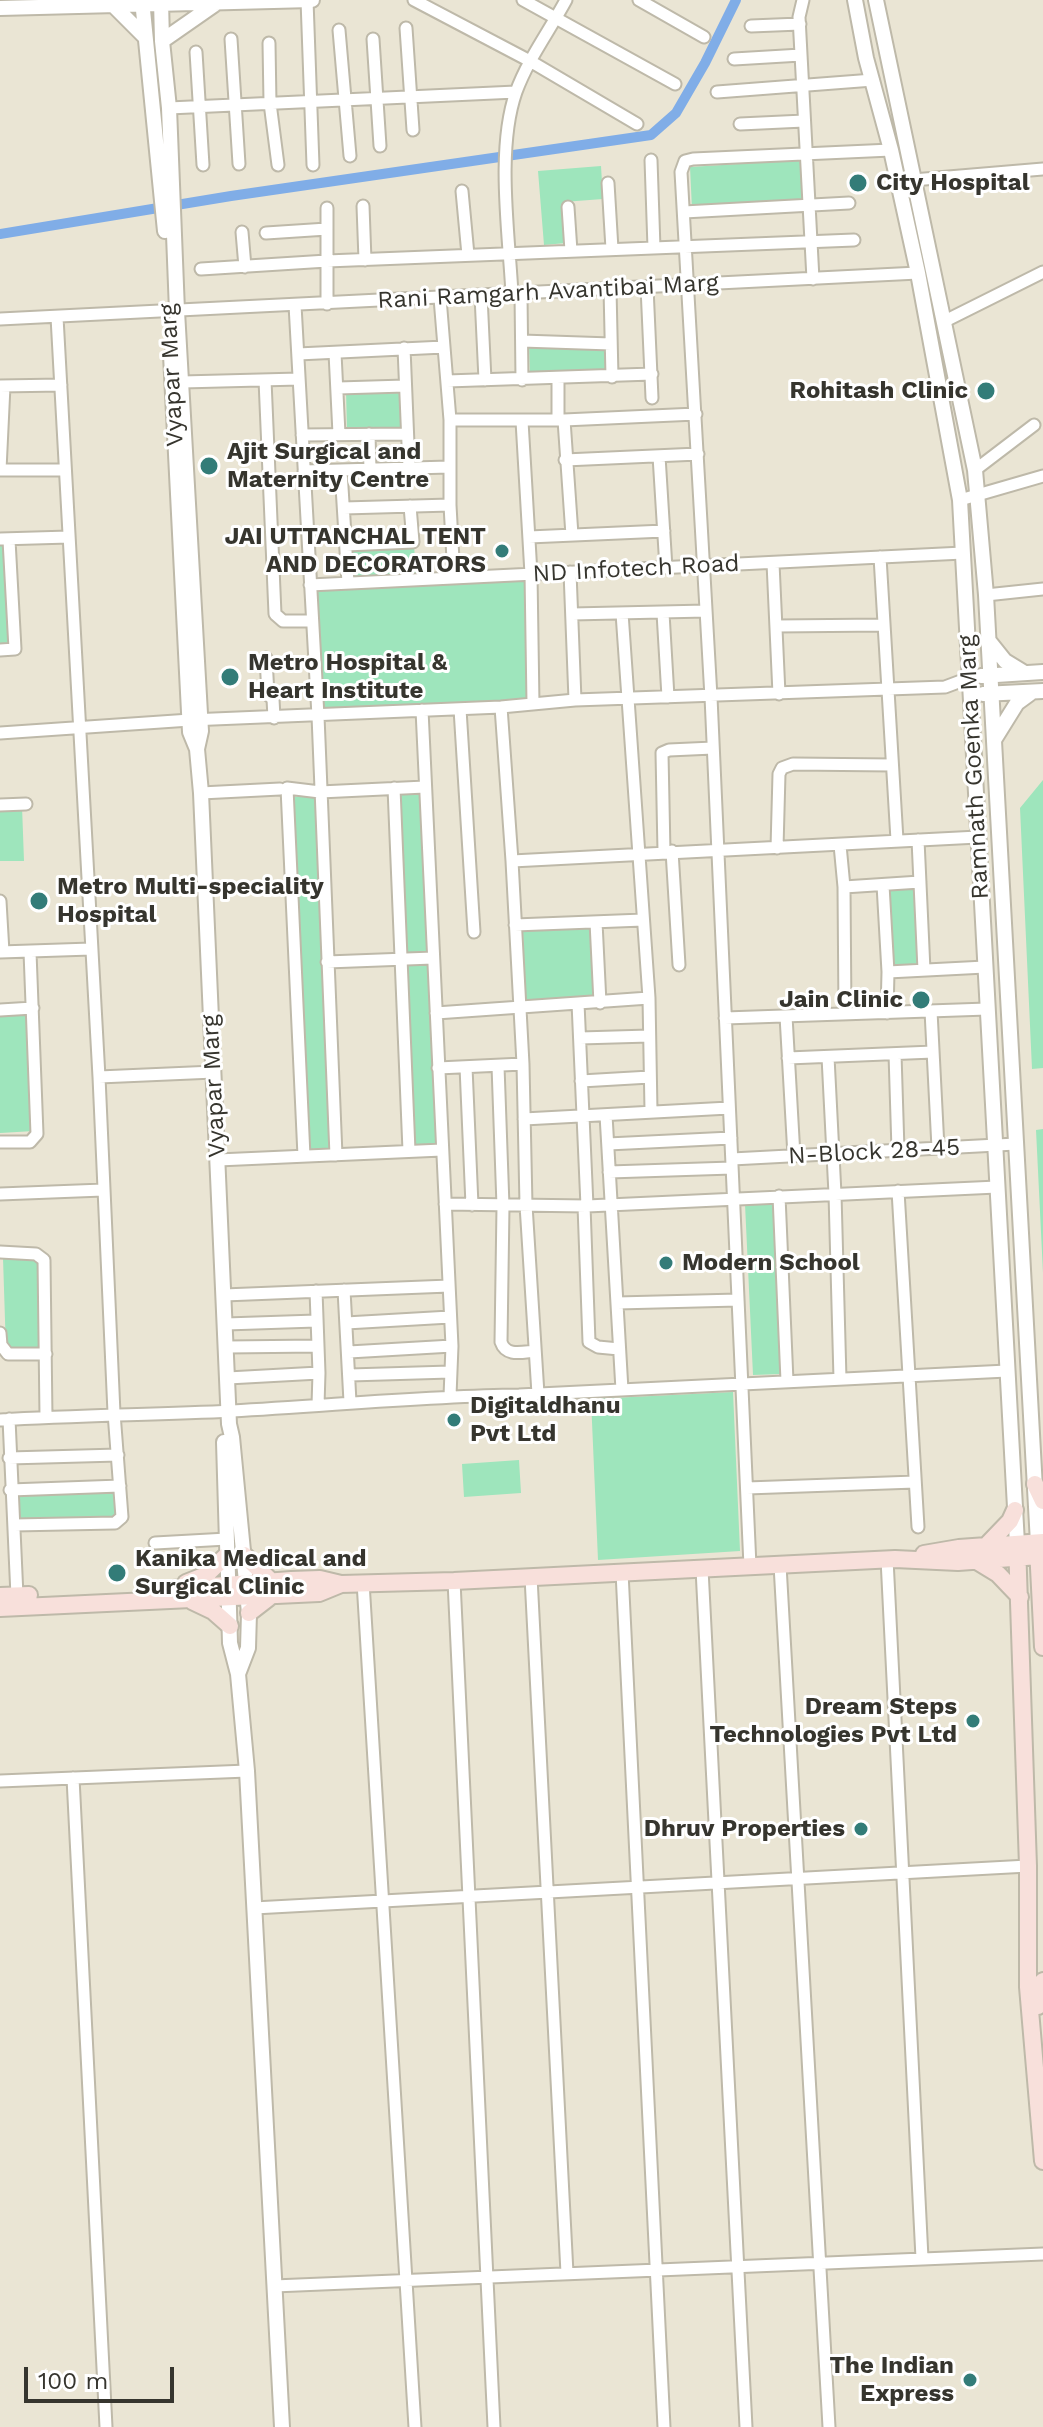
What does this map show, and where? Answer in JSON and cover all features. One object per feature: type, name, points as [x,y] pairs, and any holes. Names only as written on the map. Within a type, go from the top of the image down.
[{"type":"main road","points":[[1035,1484],[1043,1501]]},
{"type":"main road","points":[[986,1546],[1010,1521],[1015,1510]]},
{"type":"main road","points":[[891,1559],[986,1546],[1017,1551]]},
{"type":"main road","points":[[0,1608],[272,1588],[320,1579],[341,1584],[454,1581],[891,1559],[975,1560],[1040,1547],[1043,1647]]},
{"type":"main road","points":[[179,1594],[206,1575],[233,1549],[272,1588]]},
{"type":"main road","points":[[1017,1551],[1028,1866],[1027,1948],[1043,2161]]},
{"type":"main road","points":[[975,1560],[998,1574],[1020,1597]]},
{"type":"main road","points":[[249,1613],[272,1588]]},
{"type":"main road","points":[[8,1596],[179,1594],[213,1611],[230,1626]]},
{"type":"main road","points":[[1027,1948],[1043,1962]]},
{"type":"main road","points":[[1031,2017],[1038,2008],[1037,1990],[1043,1981]]},
{"type":"street","points":[[0,8],[310,0],[313,165]]},
{"type":"street","points":[[414,0],[530,61],[637,124]]},
{"type":"street","points":[[523,0],[675,84]]},
{"type":"street","points":[[522,380],[522,341],[510,254],[506,142],[516,92],[530,61],[566,0]]},
{"type":"street","points":[[639,0],[656,4],[704,37]]},
{"type":"street","points":[[803,0],[800,24],[802,87],[813,279]]},
{"type":"street","name":"Ramnath Goenka Marg","points":[[855,0],[918,273],[960,500],[1017,1551]]},
{"type":"street","name":"Ramnath Goenka Marg","points":[[876,0],[945,321],[978,493],[1040,1547]]},
{"type":"street","name":"Vyapar Marg","points":[[142,2],[168,193]]},
{"type":"street","name":"Vyapar Marg","points":[[161,2],[169,108],[169,221],[195,720]]},
{"type":"street","points":[[162,41],[218,2]]},
{"type":"street","points":[[113,5],[146,37]]},
{"type":"street","points":[[751,26],[800,24]]},
{"type":"street","points":[[406,28],[413,130]]},
{"type":"street","points":[[339,30],[350,156]]},
{"type":"street","points":[[231,39],[239,164]]},
{"type":"street","points":[[373,39],[380,146]]},
{"type":"street","points":[[269,43],[270,103],[278,165]]},
{"type":"street","points":[[196,52],[203,165]]},
{"type":"street","points":[[866,58],[887,53]]},
{"type":"street","points":[[734,59],[801,55]]},
{"type":"street","points":[[717,92],[873,80]]},
{"type":"street","points":[[169,108],[516,92]]},
{"type":"street","points":[[740,124],[804,121]]},
{"type":"street","points":[[750,1566],[711,697],[681,172],[685,161],[891,150]]},
{"type":"street","points":[[651,160],[654,248]]},
{"type":"street","points":[[913,180],[1043,169]]},
{"type":"street","points":[[608,183],[612,249]]},
{"type":"street","points":[[462,191],[468,255]]},
{"type":"street","points":[[684,212],[849,203]]},
{"type":"street","points":[[363,206],[365,260]]},
{"type":"street","points":[[568,207],[571,251]]},
{"type":"street","points":[[327,208],[327,304]]},
{"type":"street","points":[[266,233],[327,229]]},
{"type":"street","points":[[242,232],[245,267]]},
{"type":"street","points":[[201,269],[327,261],[854,240]]},
{"type":"street","points":[[945,321],[1043,272]]},
{"type":"street","name":"Rani Ramgarh Avantibai Marg","points":[[0,319],[918,273]]},
{"type":"street","points":[[647,287],[652,398]]},
{"type":"street","points":[[610,289],[612,377]]},
{"type":"street","points":[[481,296],[485,380]]},
{"type":"street","points":[[440,298],[450,420],[454,578]]},
{"type":"street","points":[[295,305],[318,716],[336,1155]]},
{"type":"street","name":"Vyapar Marg","points":[[173,312],[182,382],[195,720],[191,738],[197,749],[201,793],[232,1437],[233,1549]]},
{"type":"street","points":[[14,1525],[115,1523],[122,1517],[57,317]]},
{"type":"street","points":[[522,341],[611,344]]},
{"type":"street","points":[[298,354],[444,347]]},
{"type":"street","points":[[404,348],[409,468]]},
{"type":"street","points":[[335,353],[339,434]]},
{"type":"street","points":[[447,381],[652,374]]},
{"type":"street","points":[[182,382],[299,379]]},
{"type":"street","points":[[558,379],[572,535]]},
{"type":"street","points":[[265,380],[275,614],[278,619],[287,622],[311,621]]},
{"type":"street","points":[[61,385],[2,386],[0,470],[64,470]]},
{"type":"street","points":[[338,388],[405,386]]},
{"type":"street","points":[[450,420],[522,421],[696,414]]},
{"type":"street","points":[[522,421],[531,574],[533,704]]},
{"type":"street","points":[[975,470],[1034,425]]},
{"type":"street","points":[[369,434],[370,470]]},
{"type":"street","points":[[302,435],[406,434]]},
{"type":"street","points":[[565,460],[698,454]]},
{"type":"street","points":[[659,456],[666,568]]},
{"type":"street","points":[[304,471],[449,467]]},
{"type":"street","points":[[341,471],[348,583]]},
{"type":"street","points":[[960,500],[1043,476]]},
{"type":"street","points":[[344,508],[450,505]]},
{"type":"street","points":[[346,545],[413,542],[410,506]]},
{"type":"street","points":[[529,537],[664,531]]},
{"type":"street","points":[[0,650],[15,649],[4,540],[69,537]]},
{"type":"street","name":"ND Infotech Road","points":[[310,585],[963,553]]},
{"type":"street","points":[[880,557],[897,840]]},
{"type":"street","points":[[773,563],[779,694]]},
{"type":"street","points":[[570,572],[575,700]]},
{"type":"street","points":[[986,595],[1043,589]]},
{"type":"street","points":[[572,614],[706,611]]},
{"type":"street","points":[[622,613],[649,998],[651,1111]]},
{"type":"street","points":[[663,613],[668,697]]},
{"type":"street","points":[[776,626],[884,625]]},
{"type":"street","points":[[988,641],[1005,661],[1023,672]]},
{"type":"street","points":[[266,658],[268,695],[273,699],[274,718]]},
{"type":"street","points":[[0,733],[195,720],[501,707],[575,700],[888,690],[951,686],[990,674],[1043,672]]},
{"type":"street","points":[[951,686],[970,695],[1038,691]]},
{"type":"street","points":[[994,740],[1017,703],[1038,691]]},
{"type":"street","points":[[501,707],[523,1064],[526,1205],[538,1394]]},
{"type":"street","points":[[460,709],[474,932]]},
{"type":"street","points":[[422,710],[452,1346],[450,1396]]},
{"type":"street","points":[[679,965],[662,753],[713,748]]},
{"type":"street","points":[[777,848],[779,774],[782,768],[793,764],[892,765]]},
{"type":"street","points":[[304,1156],[287,788],[320,792],[425,787]]},
{"type":"street","points":[[394,788],[409,1151]]},
{"type":"street","points":[[201,793],[280,789]]},
{"type":"street","points":[[0,805],[26,804]]},
{"type":"street","points":[[512,861],[978,837]]},
{"type":"street","points":[[918,840],[924,970]]},
{"type":"street","points":[[840,845],[844,887],[845,1014]]},
{"type":"street","points":[[844,887],[920,882]]},
{"type":"street","points":[[883,885],[887,1013]]},
{"type":"street","points":[[0,901],[1,952],[91,949]]},
{"type":"street","points":[[515,925],[643,920]]},
{"type":"street","points":[[596,922],[600,1003]]},
{"type":"street","points":[[0,1142],[30,1142],[37,1134],[30,952]]},
{"type":"street","points":[[327,962],[433,958]]},
{"type":"street","points":[[888,972],[985,967]]},
{"type":"street","points":[[436,1013],[649,998]]},
{"type":"street","points":[[578,1003],[585,1116],[589,1342],[598,1347],[619,1349]]},
{"type":"street","points":[[0,1010],[33,1008]]},
{"type":"street","points":[[725,1018],[987,1009]]},
{"type":"street","points":[[931,1011],[938,1148]]},
{"type":"street","points":[[786,1016],[794,1156]]},
{"type":"street","points":[[580,1038],[649,1036]]},
{"type":"street","points":[[788,1058],[933,1052]]},
{"type":"street","points":[[895,1054],[898,1150]]},
{"type":"street","points":[[828,1057],[840,1379]]},
{"type":"street","points":[[438,1068],[523,1064]]},
{"type":"street","points":[[498,1066],[503,1206],[501,1342],[508,1352],[535,1351]]},
{"type":"street","points":[[466,1067],[472,1205]]},
{"type":"street","points":[[99,1077],[214,1072]]},
{"type":"street","points":[[581,1081],[650,1077]]},
{"type":"street","points":[[524,1119],[729,1108]]},
{"type":"street","points":[[606,1115],[622,1390]]},
{"type":"street","points":[[608,1144],[731,1138]]},
{"type":"street","name":"N-Block 28-45","points":[[609,1172],[794,1156],[1016,1144]]},
{"type":"street","points":[[218,1160],[442,1150]]},
{"type":"street","points":[[445,1204],[586,1206],[997,1187]]},
{"type":"street","points":[[0,1194],[103,1190]]},
{"type":"street","points":[[898,1191],[918,1527]]},
{"type":"street","points":[[779,1196],[787,1381]]},
{"type":"street","points":[[0,1252],[36,1254],[44,1260],[46,1417]]},
{"type":"street","points":[[224,1295],[449,1286]]},
{"type":"street","points":[[344,1290],[350,1402]]},
{"type":"street","points":[[316,1291],[318,1405]]},
{"type":"street","points":[[617,1303],[738,1300]]},
{"type":"street","points":[[346,1323],[450,1317]]},
{"type":"street","points":[[226,1324],[316,1321]]},
{"type":"street","points":[[0,1333],[1,1345],[8,1354],[46,1354]]},
{"type":"street","points":[[227,1347],[318,1346]]},
{"type":"street","points":[[349,1352],[452,1346]]},
{"type":"street","points":[[8,1596],[14,1525],[4,1420],[114,1413],[229,1417],[318,1405],[450,1396],[1007,1371]]},
{"type":"street","points":[[350,1375],[450,1372]]},
{"type":"street","points":[[228,1378],[319,1373]]},
{"type":"street","name":"Vyapar Marg","points":[[229,1417],[224,1438],[238,1590]]},
{"type":"street","points":[[9,1458],[118,1455]]},
{"type":"street","points":[[747,1488],[915,1482]]},
{"type":"street","points":[[10,1490],[120,1486]]},
{"type":"street","points":[[155,1543],[233,1549]]},
{"type":"street","points":[[891,1559],[922,2258]]},
{"type":"street","points":[[780,1565],[829,2427]]},
{"type":"street","points":[[702,1569],[746,2427]]},
{"type":"street","points":[[622,1572],[664,2427]]},
{"type":"street","points":[[531,1577],[567,2273]]},
{"type":"street","points":[[454,1581],[494,2427]]},
{"type":"street","points":[[363,1582],[415,2427]]},
{"type":"street","points":[[238,1590],[249,1613],[248,1648],[238,1674]]},
{"type":"street","points":[[238,1590],[230,1626],[231,1651],[238,1674],[247,1771],[282,2427]]},
{"type":"street","points":[[0,1781],[247,1771]]},
{"type":"street","points":[[73,1778],[106,2427]]},
{"type":"street","points":[[254,1908],[1028,1866]]},
{"type":"street","points":[[274,2286],[1043,2254]]},
{"type":"green space","points":[[802,160],[804,202],[692,209],[690,167]]},
{"type":"green space","points":[[601,166],[603,199],[563,202],[566,243],[544,245],[538,171]]},
{"type":"green space","points":[[615,341],[616,374],[530,377],[529,344]]},
{"type":"green space","points":[[408,389],[409,428],[347,430],[346,391]]},
{"type":"green space","points":[[0,543],[6,543],[10,646],[0,646]]},
{"type":"green space","points":[[414,544],[416,577],[354,580],[353,547]]},
{"type":"green space","points":[[530,580],[529,701],[323,710],[317,591]]},
{"type":"green space","points":[[1043,780],[1043,1068],[1032,1069],[1020,808]]},
{"type":"green space","points":[[422,791],[429,953],[405,954],[398,792]]},
{"type":"green space","points":[[315,796],[332,1150],[308,1151],[291,797]]},
{"type":"green space","points":[[0,806],[22,806],[24,861],[0,861]]},
{"type":"green space","points":[[917,887],[920,966],[891,968],[887,889]]},
{"type":"green space","points":[[592,928],[595,998],[525,1000],[523,931]]},
{"type":"green space","points":[[429,963],[438,1145],[414,1146],[405,965]]},
{"type":"green space","points":[[28,1015],[34,1131],[0,1133],[0,1016]]},
{"type":"green space","points":[[1043,1129],[1043,1273],[1036,1130]]},
{"type":"green space","points":[[773,1202],[781,1374],[753,1375],[745,1204]]},
{"type":"green space","points":[[39,1257],[42,1350],[6,1351],[3,1258]]},
{"type":"green space","points":[[733,1392],[740,1551],[598,1560],[591,1399]]},
{"type":"green space","points":[[519,1460],[521,1493],[464,1497],[462,1464]]},
{"type":"green space","points":[[114,1489],[116,1519],[17,1524],[15,1494]]},
{"type":"waterway","points":[[0,234],[231,196],[651,135],[676,113],[736,0]]},
{"type":"place","name":"City Hospital","points":[[858,183]]},
{"type":"place","name":"Rohitash Clinic","points":[[986,391]]},
{"type":"place","name":"Ajit Surgical and Maternity Centre","points":[[209,466]]},
{"type":"place","name":"JAI UTTANCHAL TENT AND DECORATORS","points":[[502,551]]},
{"type":"place","name":"Metro Hospital & Heart Institute","points":[[230,677]]},
{"type":"place","name":"Metro Multi-speciality Hospital","points":[[39,901]]},
{"type":"place","name":"Jain Clinic","points":[[921,1000]]},
{"type":"place","name":"Modern School","points":[[666,1263]]},
{"type":"place","name":"Digitaldhanu Pvt Ltd","points":[[454,1420]]},
{"type":"place","name":"Kanika Medical and Surgical Clinic","points":[[117,1573]]},
{"type":"place","name":"Dream Steps Technologies Pvt Ltd","points":[[973,1721]]},
{"type":"place","name":"Dhruv Properties","points":[[861,1829]]},
{"type":"place","name":"The Indian Express","points":[[970,2380]]}]
